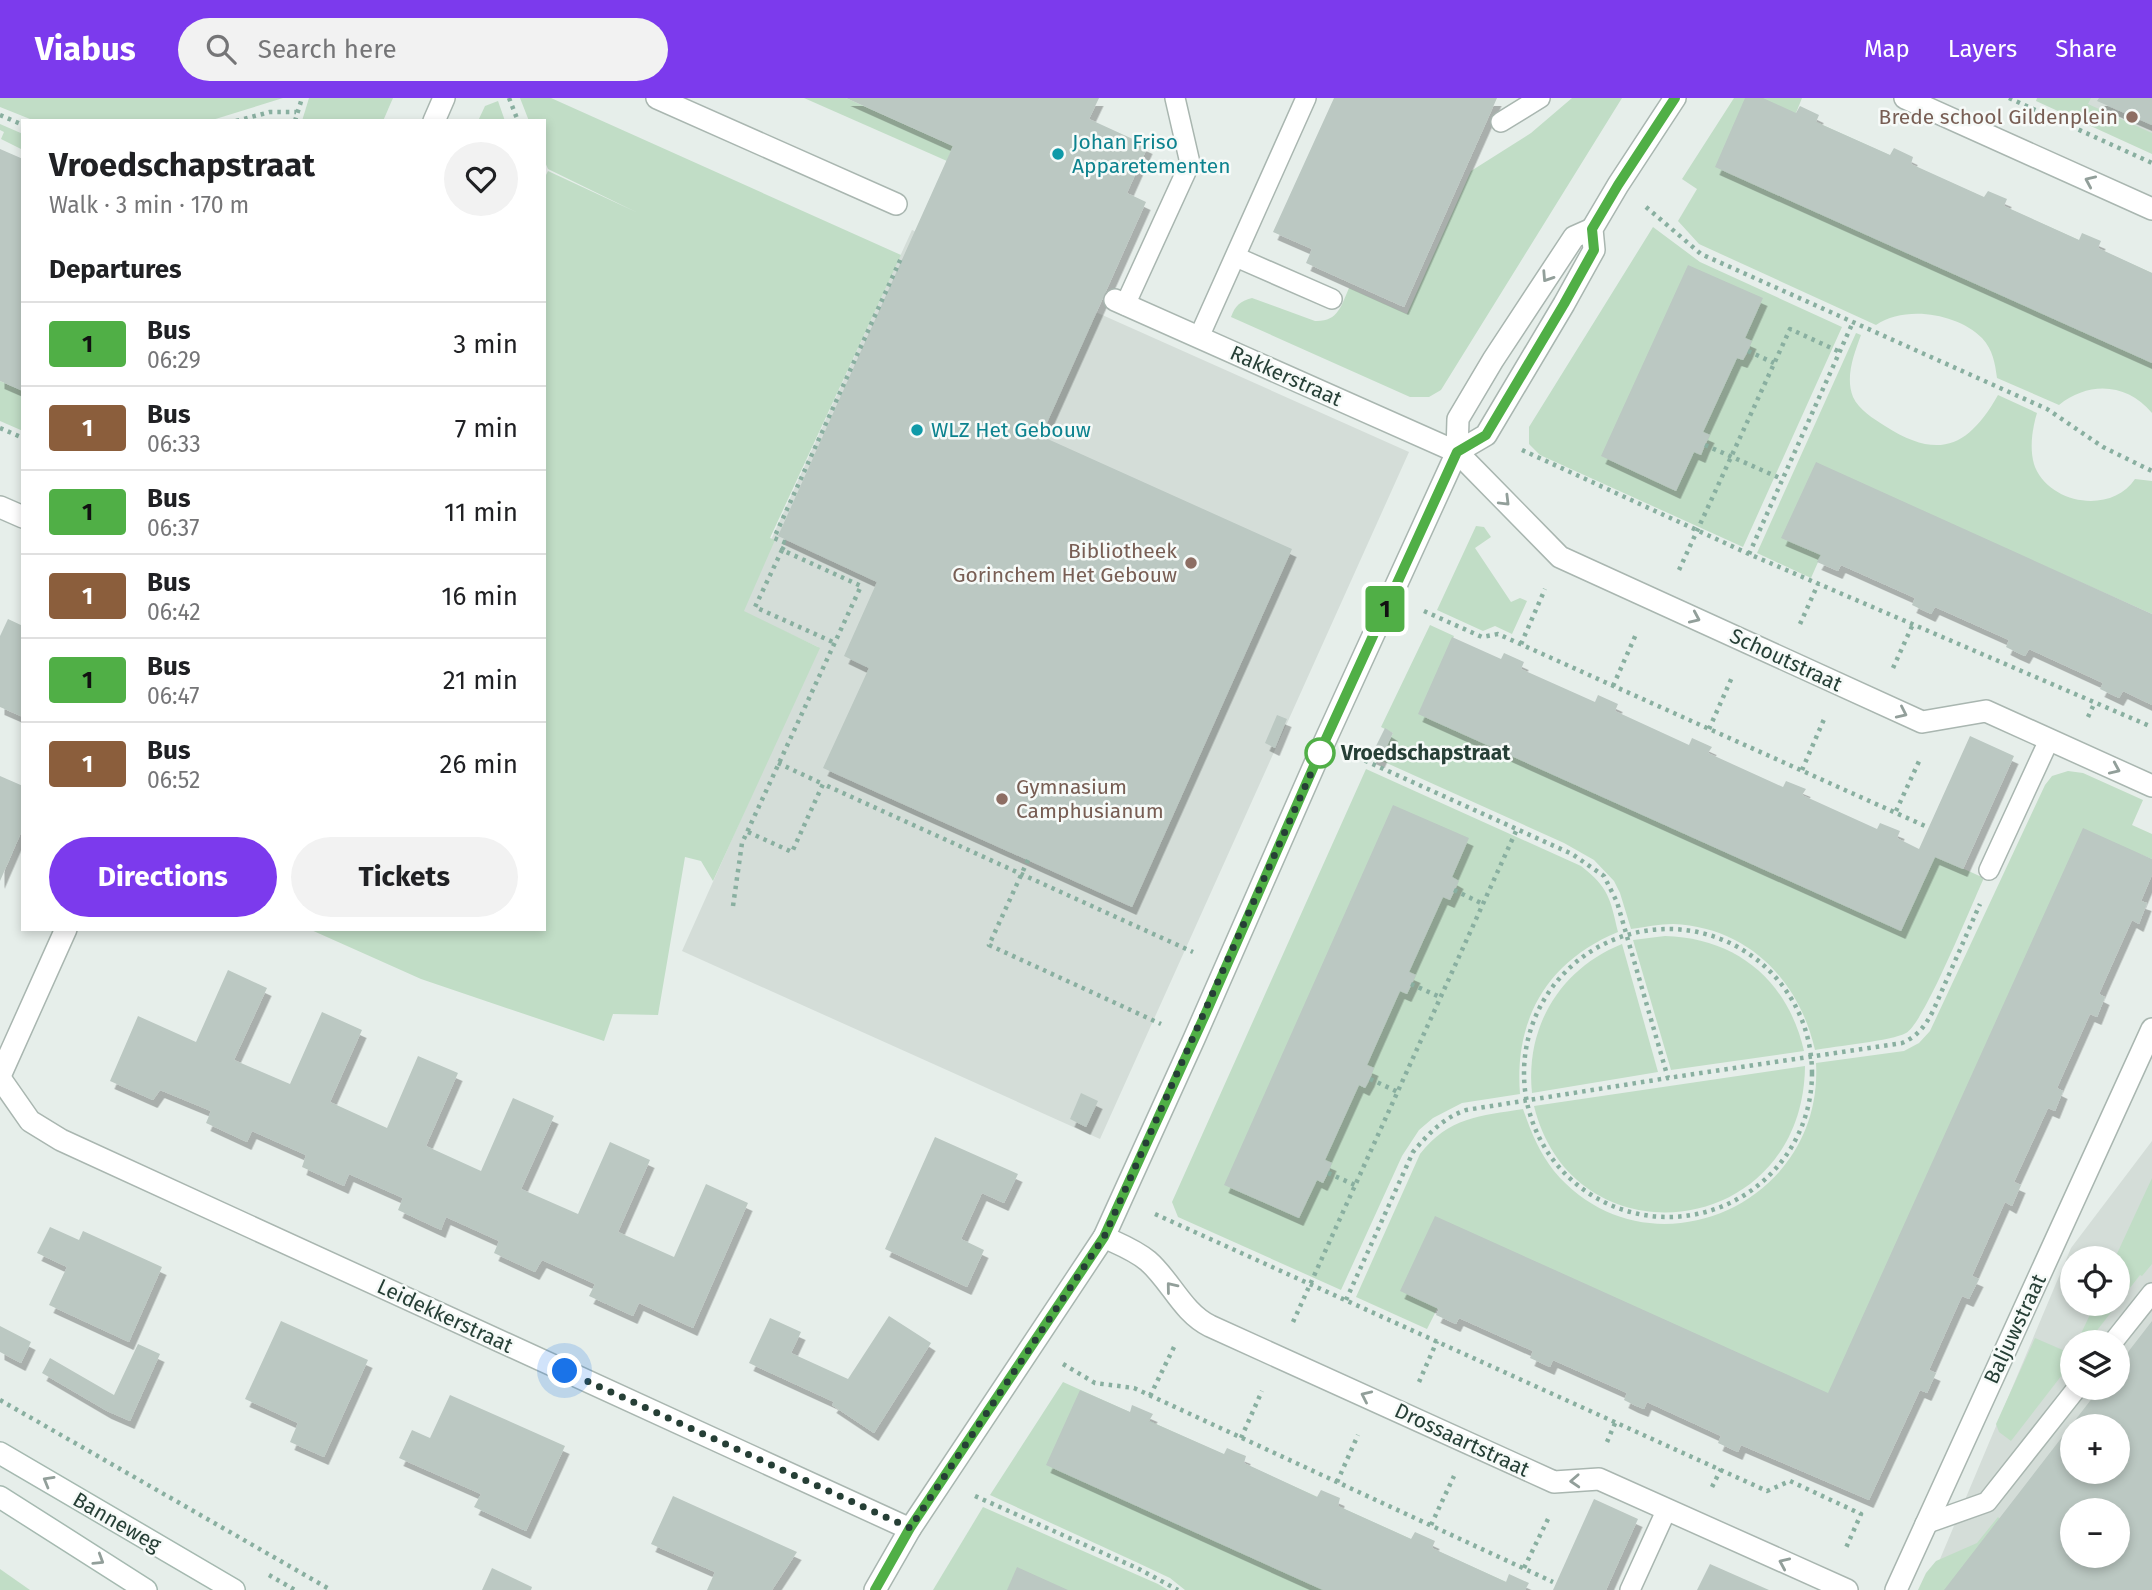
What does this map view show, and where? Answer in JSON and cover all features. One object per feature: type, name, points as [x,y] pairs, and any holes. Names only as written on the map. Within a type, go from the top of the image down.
[{"type":"street","points":[[435,119],[444,98]]},
{"type":"street","points":[[657,98],[896,204]]},
{"type":"street","points":[[875,1590],[910,1528],[1104,1237],[1457,452],[1458,419],[1493,360],[1574,237],[1592,229],[1675,98]]},
{"type":"street","points":[[1905,98],[2152,209]]},
{"type":"street","points":[[1457,452],[1486,435],[1594,250],[1592,229]]},
{"type":"street","name":"Rakkerstraat","points":[[1120,303],[1457,452]]},
{"type":"street","name":"Schoutstraat","points":[[1457,452],[1560,557],[1922,722]]},
{"type":"street","points":[[0,507],[21,516]]},
{"type":"street","points":[[1922,722],[1986,711],[2152,786]]},
{"type":"street","points":[[0,1077],[65,931]]},
{"type":"street","name":"Baljuwstraat","points":[[1896,1590],[2152,1029]]},
{"type":"street","name":"Leidekkerstraat","points":[[0,1077],[30,1121],[61,1140],[910,1528]]},
{"type":"street","name":"Drossaartstraat","points":[[1104,1237],[1148,1261],[1191,1313],[1210,1326],[1554,1482],[1599,1479],[1838,1586]]},
{"type":"street","name":"Banneweg","points":[[0,1453],[234,1590]]},
{"type":"street","name":"Banneweg","points":[[0,1497],[146,1590]]},
{"type":"lane","points":[[1120,303],[1190,163],[1175,98]]},
{"type":"lane","points":[[1199,337],[1306,98]]},
{"type":"lane","points":[[1501,122],[1540,98]]},
{"type":"lane","points":[[1237,257],[1332,299]]},
{"type":"lane","points":[[1989,870],[2049,740]]},
{"type":"lane","points":[[2123,1330],[2152,1293]]},
{"type":"lane","points":[[1925,1524],[1987,1502],[2068,1400]]},
{"type":"lane","points":[[1630,1590],[1666,1511]]},
{"type":"path","points":[[295,119],[302,98]]},
{"type":"path","points":[[509,98],[517,119]]},
{"type":"path","points":[[2009,98],[2152,163]]},
{"type":"path","points":[[244,119],[270,112],[296,113]]},
{"type":"path","points":[[0,114],[21,124]]},
{"type":"path","points":[[1618,185],[1661,218],[1701,254],[2047,410],[2103,447],[2152,471]]},
{"type":"path","points":[[835,643],[755,607],[786,543],[774,538],[902,256]]},
{"type":"path","points":[[1749,554],[1853,322]]},
{"type":"path","points":[[1613,685],[1697,531],[1790,328],[1840,352]]},
{"type":"path","points":[[1748,351],[1774,363]]},
{"type":"path","points":[[0,428],[21,437]]},
{"type":"path","points":[[1512,444],[1539,459],[1749,554],[2152,727]]},
{"type":"path","points":[[1705,445],[1782,479]]},
{"type":"path","points":[[733,906],[742,843],[861,586],[782,550]]},
{"type":"path","points":[[1521,644],[1560,557]]},
{"type":"path","points":[[1784,659],[1818,583]]},
{"type":"path","points":[[1391,596],[1482,637],[1499,634],[1925,826]]},
{"type":"path","points":[[1878,702],[1913,624]]},
{"type":"path","points":[[1709,729],[1748,642]]},
{"type":"path","points":[[1802,770],[1839,684]]},
{"type":"path","points":[[1896,811],[1923,752],[1922,722]]},
{"type":"path","points":[[1324,743],[1573,854],[1604,876],[1618,902],[1668,1079]]},
{"type":"path","points":[[778,763],[1226,967]]},
{"type":"path","points":[[748,831],[792,852],[823,784]]},
{"type":"path","points":[[1332,1235],[1517,829]]},
{"type":"path","points":[[1028,860],[989,945],[1194,1039]]},
{"type":"path","points":[[1346,1300],[1413,1152],[1428,1134],[1448,1118],[1466,1110],[1902,1043],[1913,1038],[1933,1011],[1989,884],[1989,870]]},
{"type":"path","points":[[1454,890],[1483,904]]},
{"type":"path","points":[[1658,930],[1694,932],[1716,937],[1754,957],[1787,994],[1807,1035],[1811,1057],[1813,1076],[1809,1099],[1800,1129],[1788,1154],[1767,1178],[1740,1198],[1711,1211],[1680,1218],[1647,1216],[1617,1209],[1590,1195],[1557,1164],[1540,1142],[1528,1100],[1525,1069],[1527,1046],[1543,1004],[1554,986],[1569,970],[1606,943],[1627,934],[1658,930]]},
{"type":"path","points":[[1412,984],[1440,997]]},
{"type":"path","points":[[1370,1079],[1398,1092]]},
{"type":"path","points":[[1328,1173],[1355,1185]]},
{"type":"path","points":[[1121,1199],[1767,1491],[1790,1482],[1861,1514],[1838,1586]]},
{"type":"path","points":[[1150,1396],[1191,1313]]},
{"type":"path","points":[[1032,1345],[1095,1383],[1121,1385],[1150,1396],[1553,1582]]},
{"type":"path","points":[[1336,1482],[1375,1399]]},
{"type":"path","points":[[0,1400],[331,1590]]},
{"type":"path","points":[[1431,1525],[1470,1443]]},
{"type":"path","points":[[943,1480],[1139,1569],[1178,1590]]},
{"type":"path","points":[[1524,1568],[1553,1508],[1554,1482]]},
{"type":"shaded area","name":"Brede school Gildenplein","points":[[2073,98],[2152,98],[2152,135]]},
{"type":"shaded area","name":"Gymnasium Camphusianum","points":[[912,230],[1409,452],[1100,1139],[682,951],[818,647],[739,610]]},
{"type":"shaded area","points":[[2152,1141],[2152,1590],[1927,1590],[2060,1274],[2060,1316],[2130,1316],[2130,1246],[2073,1246]]},
{"type":"green space","points":[[0,98],[283,98],[215,119],[30,119],[0,107]]},
{"type":"green space","points":[[309,98],[393,98],[384,119],[303,119]]},
{"type":"green space","points":[[520,98],[551,98],[901,255],[770,538],[775,540],[744,611],[820,648],[713,881],[701,861],[685,857],[658,1015],[613,1014],[604,1041],[421,979],[313,931],[546,931],[546,175],[548,171],[636,212],[548,169],[546,119],[528,119]]},
{"type":"green space","points":[[804,98],[846,98],[953,146],[947,161]]},
{"type":"green space","points":[[1572,98],[1622,98],[1441,390],[1429,397],[1410,397],[1231,317],[1238,304],[1252,298],[1315,321],[1323,321],[1338,312],[1349,288],[1407,314],[1471,171],[1531,133]]},
{"type":"green space","points":[[1734,98],[1802,98],[1796,113],[2152,273],[2152,413],[2131,396],[2107,389],[2083,392],[2059,405],[1997,378],[1989,347],[1971,329],[1959,323],[1916,314],[1901,315],[1876,325],[1699,244],[1678,221],[1697,189],[1682,179]]},
{"type":"green space","points":[[2037,98],[2091,98],[2088,104],[2152,133],[2152,154],[2036,101]]},
{"type":"green space","points":[[498,101],[504,119],[479,119],[485,106]]},
{"type":"green space","points":[[0,124],[21,133],[21,149],[1,139],[4,132],[0,130]]},
{"type":"green space","points":[[1653,227],[1700,262],[1842,327],[1743,547],[1540,455],[1529,444],[1529,427]]},
{"type":"green space","points":[[1856,333],[1861,335],[1850,374],[1853,397],[1867,414],[1904,437],[1936,445],[1950,443],[1975,427],[1998,395],[2037,413],[2032,440],[2033,461],[2043,480],[2054,490],[2068,497],[2097,501],[2125,490],[2135,479],[2152,481],[2152,614],[1854,481],[1811,578],[1757,553]]},
{"type":"green space","points":[[0,381],[21,390],[21,430],[0,421]]},
{"type":"green space","points":[[1476,526],[1484,527],[1491,537],[1475,548],[1511,602],[1520,598],[1527,601],[1512,634],[1495,626],[1483,631],[1437,610]]},
{"type":"green space","points":[[1430,625],[1454,636],[1419,713],[1935,856],[1984,878],[1935,987],[1914,1025],[1899,1036],[1815,1050],[1797,1001],[1783,980],[1747,947],[1725,935],[1700,927],[1673,924],[1631,929],[1614,881],[1594,860],[1564,843],[1380,760],[1393,733],[1381,727]]},
{"type":"green space","points":[[1366,769],[1581,866],[1607,894],[1618,932],[1593,944],[1572,959],[1540,995],[1523,1041],[1520,1094],[1462,1103],[1433,1118],[1419,1130],[1402,1156],[1341,1290],[1178,1217],[1172,1202]]},
{"type":"green space","points":[[2068,771],[2083,773],[2143,800],[2132,825],[2152,834],[2152,859],[2088,833],[1831,1398],[1473,1238],[1427,1329],[1356,1297],[1420,1154],[1442,1132],[1466,1120],[1523,1109],[1536,1142],[1554,1171],[1592,1204],[1635,1221],[1679,1223],[1722,1212],[1761,1189],[1791,1156],[1811,1113],[1816,1063],[1904,1051],[1919,1043],[1930,1031],[2045,785],[2052,776]]},
{"type":"green space","points":[[1665,936],[1715,945],[1756,968],[1786,1004],[1804,1051],[1671,1070],[1633,940]]},
{"type":"green space","points":[[1622,944],[1658,1072],[1532,1093],[1534,1045],[1551,1003],[1564,985],[1581,969]]},
{"type":"green space","points":[[1805,1066],[1794,1124],[1767,1168],[1729,1197],[1683,1211],[1636,1210],[1593,1192],[1557,1157],[1534,1106]]},
{"type":"green space","points":[[2152,1178],[2152,1264],[2130,1288],[2130,1246],[2121,1246]]},
{"type":"green space","points":[[2089,1316],[2108,1316],[2097,1330],[2083,1330]]},
{"type":"green space","points":[[2035,1338],[2060,1349],[2060,1378],[2011,1441],[1999,1432],[1996,1424]]},
{"type":"green space","points":[[1063,1382],[1524,1590],[1185,1590],[1170,1578],[990,1495]]},
{"type":"green space","points":[[983,1507],[1158,1584],[1168,1590],[933,1590]]},
{"type":"green space","points":[[1998,1517],[2000,1519],[1952,1590],[1918,1590],[1926,1573],[1936,1561],[1977,1543]]},
{"type":"green space","points":[[0,1569],[30,1590],[0,1590]]},
{"type":"building","points":[[846,98],[1099,98],[1089,119],[1148,146],[1127,193],[1146,202],[1041,436],[1292,549],[1132,907],[823,768],[869,668],[844,656],[877,582],[778,536],[953,146]]},
{"type":"building","points":[[1334,98],[1497,98],[1404,307],[1306,263],[1312,249],[1273,232]]},
{"type":"building","points":[[1745,98],[1763,98],[1796,113],[1800,106],[1819,115],[1816,122],[1890,155],[1894,148],[1913,157],[1911,164],[1984,197],[1988,191],[2007,199],[2004,206],[2079,240],[2082,233],[2101,241],[2098,248],[2152,273],[2152,363],[1715,167]]},
{"type":"building","points":[[2099,98],[2152,98],[2152,125],[2097,101]]},
{"type":"building","points":[[0,149],[21,158],[21,390],[0,381]]},
{"type":"building","points":[[1688,265],[1763,298],[1745,338],[1752,341],[1748,351],[1743,360],[1737,358],[1703,432],[1710,435],[1701,455],[1694,452],[1676,491],[1601,456]]},
{"type":"building","points":[[1816,462],[2152,614],[2152,705],[2123,691],[2119,698],[2100,689],[2103,683],[2029,649],[2025,656],[2016,652],[2006,647],[2009,640],[1935,607],[1931,614],[1912,605],[1915,598],[1841,565],[1838,571],[1817,562],[1821,555],[1781,538]]},
{"type":"building","points":[[8,619],[21,625],[21,716],[0,707],[0,636]]},
{"type":"building","points":[[1452,637],[1501,659],[1504,653],[1524,662],[1521,669],[1595,702],[1598,695],[1618,704],[1615,711],[1689,745],[1692,738],[1712,747],[1708,753],[1783,787],[1786,781],[1806,789],[1802,795],[1877,829],[1880,823],[1900,831],[1897,838],[1919,849],[1970,736],[2014,756],[1963,869],[1935,857],[1901,931],[1418,714]]},
{"type":"building","points":[[1277,715],[1287,719],[1275,748],[1265,743]]},
{"type":"building","points":[[1385,728],[1393,733],[1380,760],[1371,756]]},
{"type":"building","points":[[0,776],[21,785],[21,833],[0,881]]},
{"type":"building","points":[[1393,805],[1469,838],[1452,877],[1459,881],[1450,900],[1443,897],[1409,972],[1416,975],[1407,994],[1400,991],[1367,1065],[1374,1068],[1370,1079],[1365,1088],[1359,1085],[1325,1160],[1332,1163],[1328,1173],[1323,1183],[1317,1180],[1299,1218],[1224,1185]]},
{"type":"building","points":[[2083,828],[2152,859],[2152,875],[2141,901],[2147,903],[2139,924],[2132,920],[2099,994],[2105,997],[2097,1017],[2090,1014],[2057,1088],[2063,1091],[2055,1111],[2048,1108],[2014,1182],[2021,1185],[2012,1206],[2005,1202],[1972,1276],[1979,1279],[1969,1299],[1962,1296],[1929,1370],[1936,1373],[1927,1393],[1920,1390],[1869,1500],[1741,1445],[1738,1452],[1718,1443],[1721,1436],[1647,1402],[1644,1409],[1634,1405],[1624,1400],[1627,1393],[1553,1360],[1550,1367],[1530,1358],[1533,1351],[1459,1318],[1456,1324],[1436,1315],[1439,1309],[1400,1291],[1435,1216],[1828,1393]]},
{"type":"building","points":[[228,970],[267,988],[234,1060],[290,1084],[322,1012],[362,1030],[330,1102],[387,1128],[418,1056],[458,1073],[426,1146],[481,1171],[513,1098],[554,1116],[521,1189],[578,1214],[610,1142],[650,1160],[618,1232],[674,1257],[706,1184],[748,1203],[693,1328],[639,1303],[633,1316],[589,1296],[595,1284],[542,1260],[535,1272],[494,1253],[499,1241],[446,1217],[441,1230],[398,1210],[403,1198],[349,1174],[344,1186],[302,1167],[306,1155],[252,1131],[247,1142],[206,1123],[211,1111],[160,1090],[153,1100],[110,1081],[138,1016],[196,1042]]},
{"type":"building","points":[[1081,1093],[1098,1101],[1086,1127],[1070,1119]]},
{"type":"building","points":[[935,1137],[1018,1174],[1004,1203],[982,1193],[961,1239],[984,1250],[967,1287],[885,1249]]},
{"type":"building","points":[[50,1227],[79,1240],[83,1231],[162,1267],[129,1342],[49,1305],[67,1267],[37,1253]]},
{"type":"building","points":[[889,1316],[931,1343],[874,1433],[832,1405],[834,1402],[749,1363],[770,1318],[801,1332],[791,1353],[848,1379]]},
{"type":"building","points":[[281,1321],[368,1360],[324,1457],[290,1442],[298,1423],[245,1399]]},
{"type":"building","points":[[2152,1321],[2152,1590],[1944,1590],[2060,1440],[2060,1484],[2130,1484],[2130,1414],[2080,1414],[2091,1400],[2130,1400],[2130,1349]]},
{"type":"building","points":[[0,1326],[31,1342],[21,1363],[0,1352]]},
{"type":"building","points":[[138,1344],[160,1354],[130,1421],[107,1411],[42,1373],[50,1358],[114,1395]]},
{"type":"building","points":[[1080,1390],[1130,1412],[1132,1405],[1153,1414],[1149,1421],[1224,1454],[1227,1448],[1246,1456],[1244,1463],[1317,1497],[1321,1490],[1340,1498],[1338,1506],[1411,1539],[1415,1532],[1435,1541],[1432,1548],[1506,1582],[1509,1574],[1529,1583],[1525,1590],[1323,1590],[1046,1465]]},
{"type":"building","points":[[450,1395],[565,1446],[526,1531],[474,1507],[481,1494],[399,1458],[412,1430],[430,1438]]},
{"type":"building","points":[[673,1496],[797,1552],[772,1590],[707,1590],[715,1572],[651,1544]]},
{"type":"building","points":[[1594,1499],[1638,1519],[1606,1590],[1553,1590]]},
{"type":"building","points":[[1710,1564],[1769,1590],[1697,1590]]},
{"type":"building","points":[[1017,1567],[1068,1590],[1007,1590]]},
{"type":"building","points":[[492,1568],[532,1587],[531,1590],[482,1590]]},
{"type":"bus line","name":"1","points":[[875,1590],[910,1528],[1104,1237],[1457,452],[1486,435],[1594,250],[1592,229],[1675,98]]},
{"type":"place","name":"Brede school Gildenplein","points":[[2132,117]]},
{"type":"place","name":"Johan Friso Apparetementen","points":[[1058,154]]},
{"type":"place","name":"WLZ Het Gebouw","points":[[917,430]]},
{"type":"place","name":"Bibliotheek Gorinchem Het Gebouw","points":[[1191,563]]},
{"type":"place","name":"Vroedschapstraat","points":[[1320,753]]},
{"type":"place","name":"Gymnasium Camphusianum","points":[[1002,799]]},
{"type":"route","points":[[565,1371],[910,1528],[1104,1237],[1320,753]]}]
